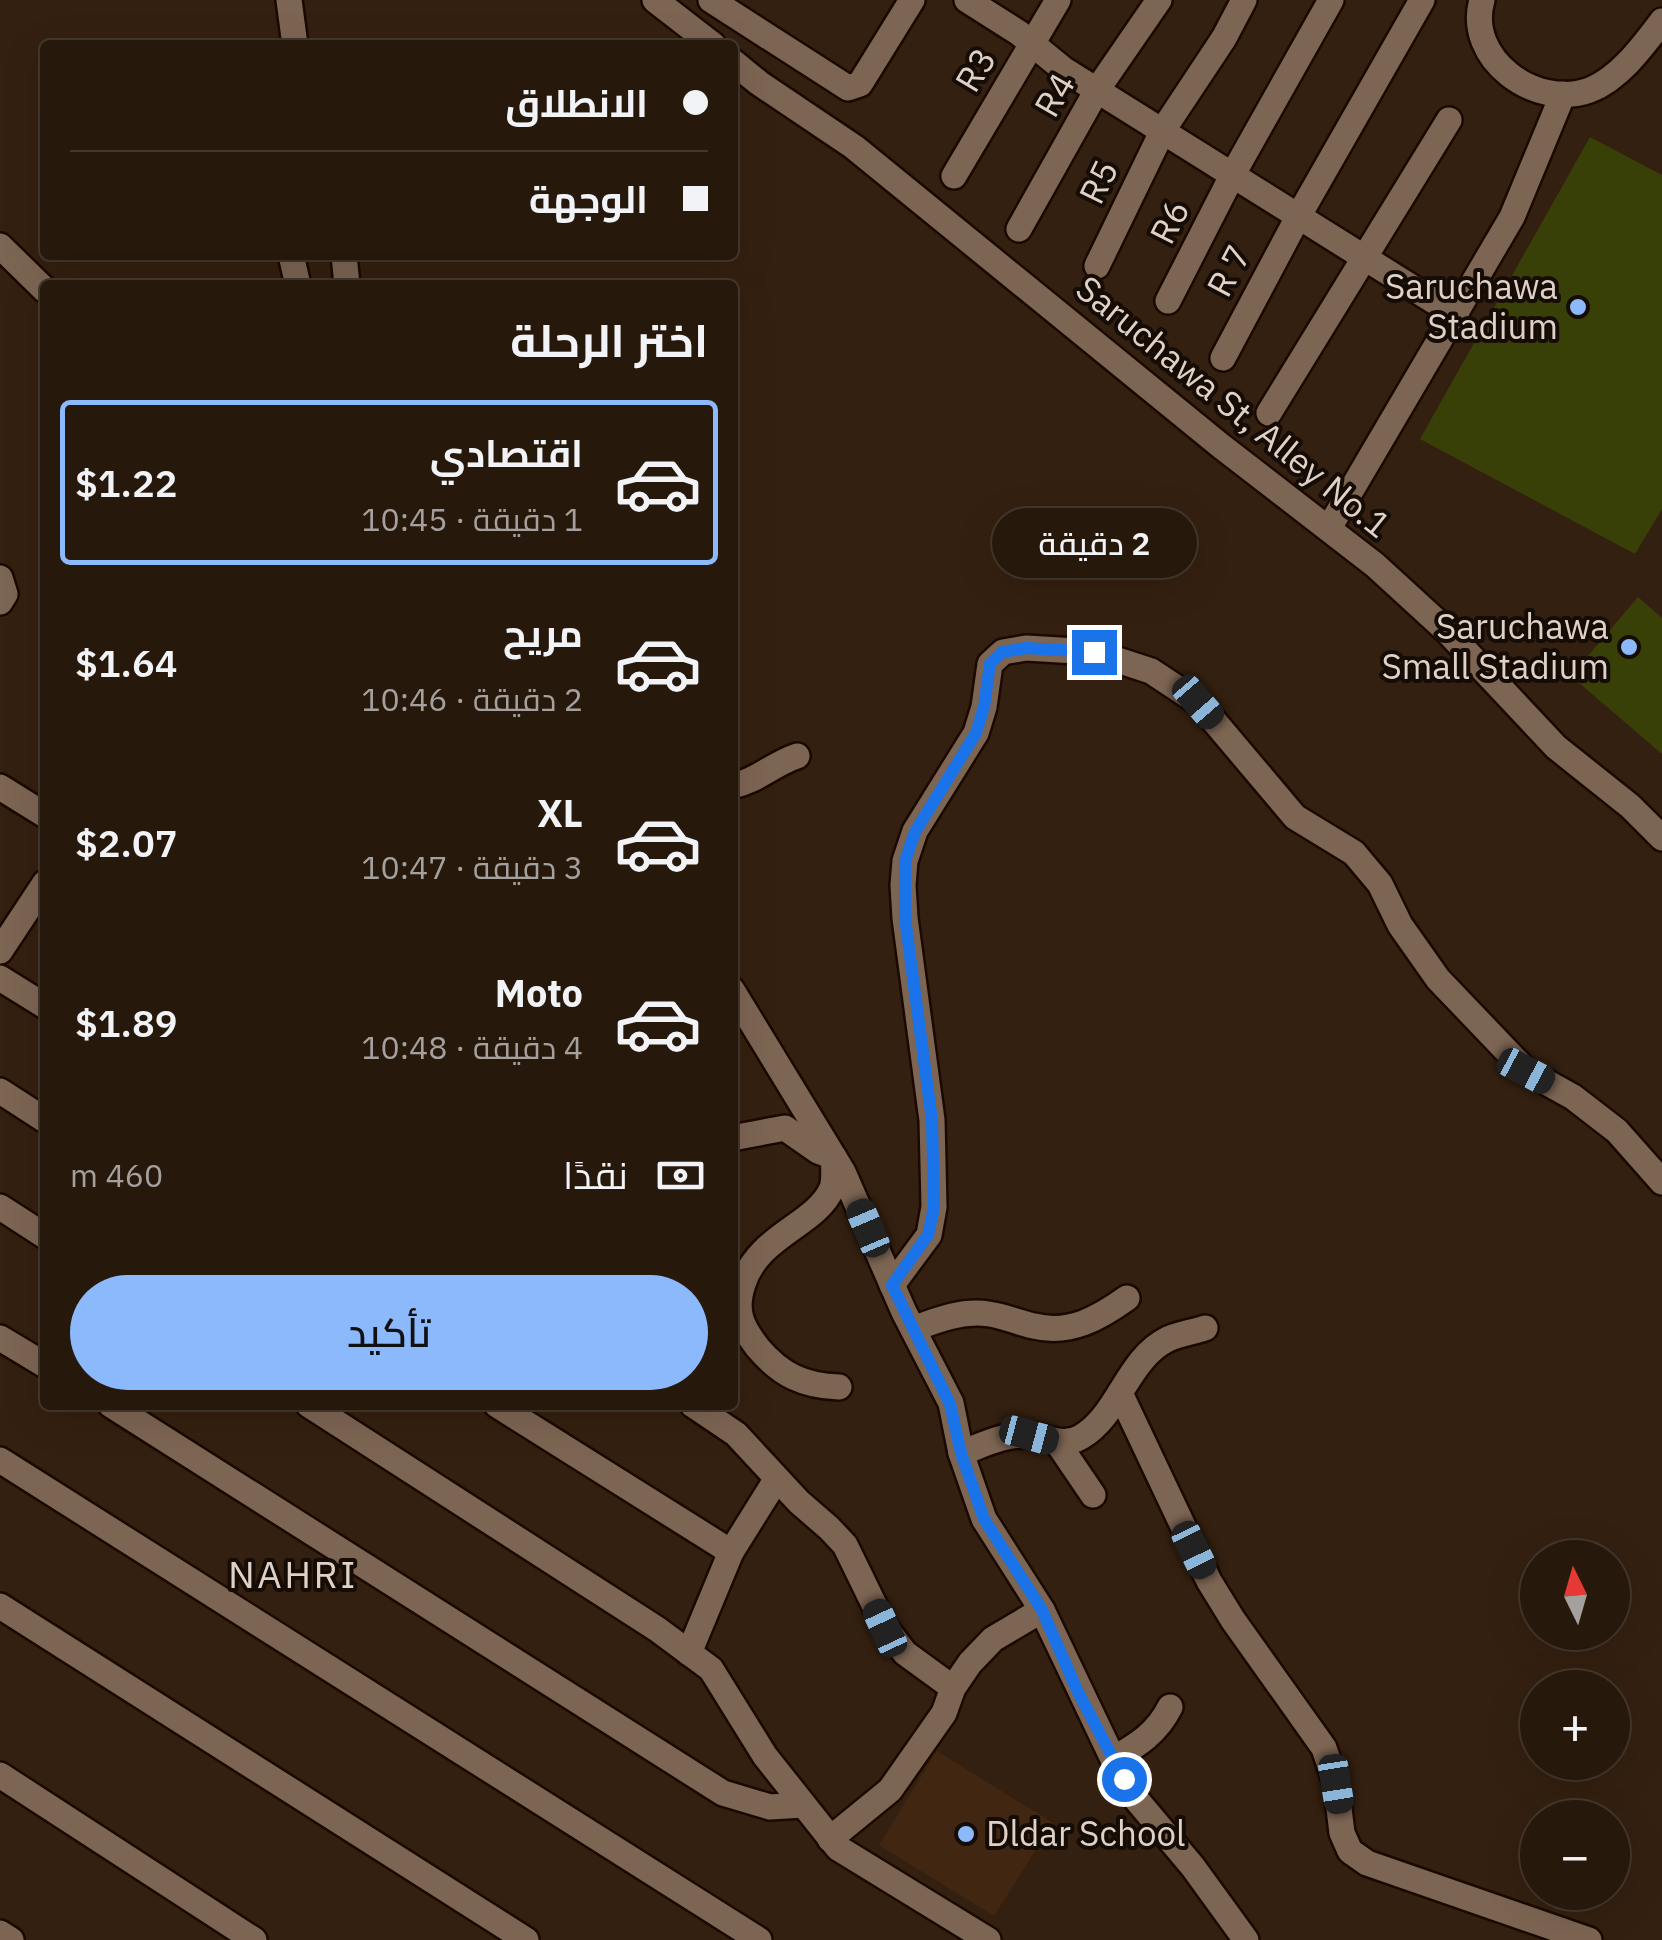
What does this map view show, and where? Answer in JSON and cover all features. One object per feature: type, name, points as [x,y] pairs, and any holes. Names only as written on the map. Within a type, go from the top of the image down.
[{"type":"street","points":[[289,0],[293,40]]},
{"type":"street","points":[[654,0],[706,40]]},
{"type":"street","points":[[711,0],[848,88],[860,84],[912,0]]},
{"type":"street","points":[[967,0],[1097,90],[1456,316]]},
{"type":"street","name":"R3","points":[[954,176],[1058,0]]},
{"type":"street","name":"R4","points":[[1019,230],[1097,90],[1159,0]]},
{"type":"street","name":"R5","points":[[1097,266],[1164,130],[1244,0]]},
{"type":"street","name":"R6","points":[[1168,301],[1331,0]]},
{"type":"street","points":[[1482,0],[1479,29],[1498,64],[1528,86],[1563,94],[1593,89],[1610,78],[1662,21]]},
{"type":"street","name":"R 7","points":[[1222,358],[1418,2]]},
{"type":"street","name":"Saruchawa St, Alley No.1","points":[[738,66],[854,147],[1221,446],[1329,528],[1423,607],[1556,748],[1630,806],[1662,838]]},
{"type":"street","points":[[1329,528],[1512,217],[1563,94]]},
{"type":"street","points":[[1270,414],[1448,120]]},
{"type":"street","points":[[0,246],[40,285]]},
{"type":"street","points":[[892,1285],[928,1235],[934,1207],[932,1120],[905,918],[905,861],[915,832],[976,733],[990,664],[1002,652],[1026,648],[1094,652],[1150,671],[1198,702],[1295,817],[1354,853],[1380,884],[1400,925],[1438,979],[1474,1019],[1526,1071],[1573,1097],[1617,1131],[1662,1182]]},
{"type":"street","points":[[738,785],[753,782],[780,762],[797,756]]},
{"type":"street","points":[[0,787],[40,812]]},
{"type":"street","points":[[0,952],[40,890]]},
{"type":"street","points":[[0,978],[40,1003]]},
{"type":"street","points":[[738,1000],[834,1157],[950,1404],[961,1453],[984,1519],[1042,1610],[1113,1760],[1136,1799],[1193,1867],[1246,1940]]},
{"type":"street","points":[[0,1091],[40,1117]]},
{"type":"street","points":[[738,1137],[785,1128],[834,1157]]},
{"type":"street","points":[[738,1300],[746,1274],[762,1250],[810,1213],[832,1187],[834,1157]]},
{"type":"street","points":[[0,1207],[40,1233]]},
{"type":"street","points":[[913,1329],[960,1314],[987,1314],[1037,1327],[1063,1329],[1098,1319],[1127,1298]]},
{"type":"street","points":[[738,1319],[765,1356],[790,1377],[810,1386],[838,1388]]},
{"type":"street","points":[[961,1453],[1000,1438],[1029,1435],[1056,1442],[1077,1440],[1100,1422],[1136,1368],[1165,1340],[1205,1328]]},
{"type":"street","points":[[0,1338],[40,1362]]},
{"type":"street","points":[[1120,1393],[1209,1581],[1324,1748],[1336,1784],[1342,1834],[1350,1852],[1366,1863],[1588,1940]]},
{"type":"street","points":[[120,1410],[723,1793],[770,1807],[804,1805]]},
{"type":"street","points":[[317,1410],[689,1652],[710,1669],[765,1756],[838,1848],[988,1940]]},
{"type":"street","points":[[505,1410],[730,1552]]},
{"type":"street","points":[[700,1410],[736,1434],[776,1480],[845,1546],[885,1628],[905,1653],[953,1688]]},
{"type":"street","points":[[1056,1442],[1093,1495]]},
{"type":"street","points":[[0,1460],[759,1940]]},
{"type":"street","points":[[689,1652],[730,1552],[776,1480]]},
{"type":"street","points":[[0,1606],[526,1940]]},
{"type":"street","points":[[830,1839],[890,1790],[944,1714],[953,1688],[970,1663],[993,1639],[1042,1610]]},
{"type":"street","points":[[1113,1760],[1160,1726],[1170,1707]]},
{"type":"street","points":[[0,1774],[254,1940]]},
{"type":"street","points":[[0,1932],[11,1940]]},
{"type":"shaded area","name":"Dldar School","points":[[937,1751],[1053,1823],[994,1916],[879,1845]]},
{"type":"green space","name":"Saruchawa Stadium","points":[[1590,137],[1662,175],[1662,509],[1635,554],[1420,439]]},
{"type":"green space","name":"Saruchawa Small Stadium","points":[[1638,597],[1662,618],[1662,754],[1571,676]]},
{"type":"place","name":"Saruchawa Stadium","points":[[1578,307]]},
{"type":"place","name":"Saruchawa Small Stadium","points":[[1629,647]]},
{"type":"place","name":"Dldar School","points":[[966,1834]]},
{"type":"district","name":"NAHRI","points":[[293,1575]]},
{"type":"route","points":[[1094,652],[1026,648],[1002,652],[990,664],[976,733],[915,832],[905,861],[905,918],[932,1120],[934,1207],[928,1235],[892,1285],[950,1404],[973,1494],[984,1519],[1042,1610],[1078,1692],[1124,1779]]}]
